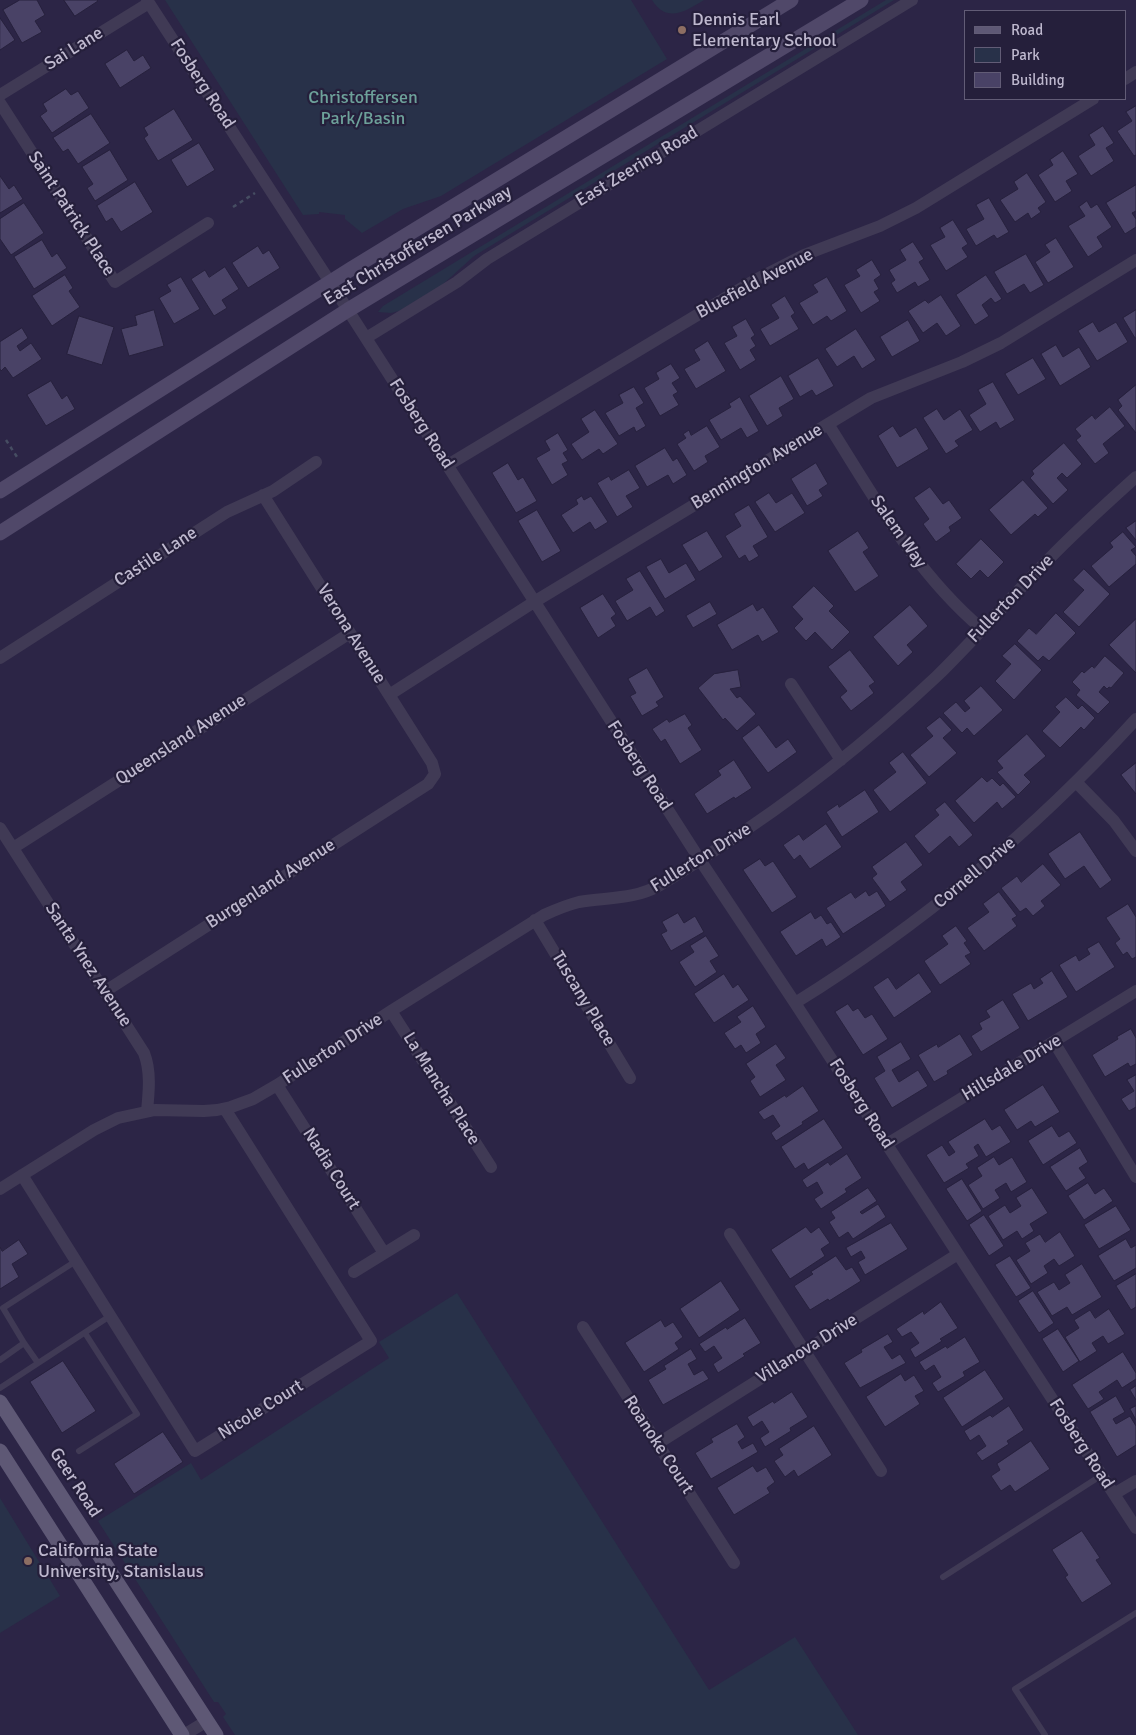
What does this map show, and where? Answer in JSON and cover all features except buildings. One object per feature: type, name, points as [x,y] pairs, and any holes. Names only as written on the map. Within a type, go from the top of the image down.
[{"type":"main road","name":"Geer Road","points":[[0,1402],[216,1735]]},
{"type":"main road","points":[[0,1451],[183,1735]]},
{"type":"street","name":"East Christoffersen Parkway","points":[[0,491],[330,282],[791,0]]},
{"type":"street","name":"East Christoffersen Parkway","points":[[0,533],[348,310],[861,0]]},
{"type":"street","name":"East Zeering Road","points":[[366,338],[464,277],[487,259],[912,0]]},
{"type":"street","name":"Fosberg Road","points":[[148,1],[448,465],[700,860],[1136,1528]]},
{"type":"street","name":"Sai Lane","points":[[0,95],[148,1]]},
{"type":"street","name":"Bluefield Avenue","points":[[448,465],[757,279],[804,255],[880,226],[916,208],[1091,100]]},
{"type":"street","name":"Saint Patrick Place","points":[[0,103],[115,282],[208,223]]},
{"type":"street","name":"Bennington Avenue","points":[[389,695],[534,602],[871,398],[962,362],[1001,343],[1136,260]]},
{"type":"street","name":"Salem Way","points":[[828,424],[907,549],[948,596],[982,629]]},
{"type":"street","name":"Castile Lane","points":[[0,658],[227,512],[284,484],[316,462]]},
{"type":"street","name":"Fullerton Drive","points":[[0,1189],[106,1123],[124,1116],[147,1111],[204,1112],[225,1109],[246,1102],[277,1085],[535,920],[553,911],[579,902],[619,898],[644,893],[700,860],[778,809],[841,760],[920,692],[1092,516],[1136,477]]},
{"type":"street","name":"Verona Avenue","points":[[264,495],[432,762],[435,774]]},
{"type":"street","name":"Queensland Avenue","points":[[12,848],[350,633]]},
{"type":"street","points":[[791,684],[841,760]]},
{"type":"street","name":"Cornell Drive","points":[[795,1003],[886,943],[936,906],[1008,846],[1076,782],[1136,719]]},
{"type":"street","name":"Burgenland Avenue","points":[[104,992],[428,784],[435,774]]},
{"type":"street","points":[[1076,782],[1114,821],[1136,851]]},
{"type":"street","name":"Santa Ynez Avenue","points":[[0,828],[140,1047],[146,1059],[149,1082],[147,1111]]},
{"type":"street","name":"Tuscany Place","points":[[535,920],[630,1078]]},
{"type":"street","name":"Hillsdale Drive","points":[[887,1144],[1136,991]]},
{"type":"street","name":"La Mancha Place","points":[[391,1011],[491,1167]]},
{"type":"street","points":[[1054,1042],[1136,1177]]},
{"type":"street","name":"Nadia Court","points":[[277,1085],[384,1253]]},
{"type":"street","name":"Nicole Court","points":[[22,1175],[195,1451],[371,1341],[225,1109]]},
{"type":"street","points":[[354,1272],[414,1234]]},
{"type":"street","points":[[730,1234],[881,1471]]},
{"type":"street","name":"Villanova Drive","points":[[657,1444],[958,1254]]},
{"type":"street","name":"Roanoke Court","points":[[583,1327],[734,1563]]},
{"type":"street","points":[[1114,1494],[1136,1481]]},
{"type":"street","points":[[183,1735],[206,1721]]},
{"type":"lane","points":[[38,1363],[2,1308],[76,1261]]},
{"type":"lane","points":[[0,1388],[110,1316]]},
{"type":"lane","points":[[79,1451],[137,1414],[85,1333]]},
{"type":"lane","points":[[0,1360],[24,1343]]},
{"type":"lane","points":[[944,1577],[1102,1475]]},
{"type":"lane","points":[[1045,1735],[1015,1689],[1136,1613]]},
{"type":"path","points":[[233,207],[255,193]]},
{"type":"path","points":[[6,440],[19,460]]},
{"type":"green space","name":"Christoffersen Park/Basin","points":[[165,0],[631,0],[667,59],[441,196],[403,209],[362,233],[345,219],[345,215],[319,212],[319,214],[303,215]]},
{"type":"green space","points":[[652,0],[704,0],[684,11],[670,13],[664,12]]},
{"type":"green space","points":[[886,0],[894,0],[474,256],[441,286],[399,311],[391,313],[378,312],[383,306]]},
{"type":"green space","points":[[457,1293],[709,1690],[795,1637],[858,1735],[235,1735],[223,1717],[226,1714],[218,1702],[214,1702],[98,1521],[191,1463],[201,1480],[389,1358],[379,1342]]},
{"type":"green space","points":[[0,1498],[60,1596],[0,1633]]},
{"type":"place","name":"Dennis Earl Elementary School","points":[[682,30]]},
{"type":"place","name":"California State University, Stanislaus","points":[[28,1561]]}]
